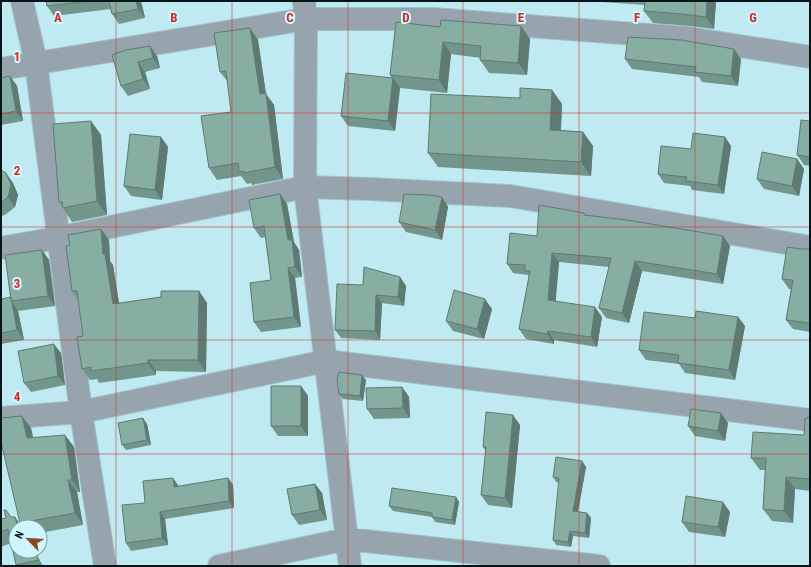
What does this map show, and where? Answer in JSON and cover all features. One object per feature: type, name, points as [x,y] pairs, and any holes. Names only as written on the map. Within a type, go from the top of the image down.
[{"type":"street","points":[[22,1],[36,63],[57,238],[81,412],[105,566]]},
{"type":"street","points":[[305,10],[305,187],[350,566]]},
{"type":"street","points":[[1,69],[305,10],[689,38],[810,57]]},
{"type":"street","points":[[1,248],[57,238],[305,187],[510,196],[810,247]]},
{"type":"street","points":[[1,418],[81,412],[326,360],[810,420]]},
{"type":"street","points":[[219,566],[347,539],[599,566]]},
{"type":"building","points":[[46,1],[90,1],[47,6]]},
{"type":"building","points":[[109,1],[136,1],[138,9],[112,14]]},
{"type":"building","points":[[645,1],[707,1],[706,17],[644,11]]},
{"type":"building","points":[[441,20],[521,26],[518,63],[480,60],[481,46],[443,42],[439,80],[390,75],[396,22],[440,27]]},
{"type":"building","points":[[250,28],[260,94],[266,93],[275,167],[244,173],[244,171],[239,172],[238,163],[209,168],[201,116],[231,112],[226,71],[220,72],[214,33]]},
{"type":"building","points":[[628,37],[681,40],[734,49],[731,76],[695,72],[696,67],[625,59]]},
{"type":"building","points":[[150,46],[153,58],[138,62],[143,79],[121,86],[112,55],[126,50]]},
{"type":"building","points":[[346,73],[393,78],[388,121],[341,116]]},
{"type":"building","points":[[10,76],[16,111],[1,114],[1,78]]},
{"type":"building","points":[[520,88],[552,90],[550,130],[583,132],[581,162],[428,153],[431,94],[520,98]]},
{"type":"building","points":[[801,120],[810,121],[810,157],[797,155]]},
{"type":"building","points":[[91,121],[97,201],[63,208],[62,202],[59,202],[53,124]]},
{"type":"building","points":[[693,133],[725,137],[718,185],[686,181],[687,177],[658,174],[661,146],[691,149]]},
{"type":"building","points":[[130,134],[161,137],[155,190],[124,186]]},
{"type":"building","points":[[762,152],[797,159],[792,186],[757,179]]},
{"type":"building","points":[[1,170],[6,173],[11,185],[8,197],[1,203]]},
{"type":"building","points":[[280,194],[288,240],[292,240],[295,267],[288,268],[294,317],[254,322],[250,283],[271,280],[264,226],[254,228],[249,200]]},
{"type":"building","points":[[404,194],[442,197],[435,230],[399,222]]},
{"type":"building","points":[[539,205],[584,213],[584,215],[627,220],[723,236],[717,274],[635,261],[622,313],[599,308],[611,258],[552,253],[548,300],[595,307],[591,337],[548,331],[547,334],[519,329],[530,271],[525,271],[525,265],[507,264],[510,233],[537,236]]},
{"type":"building","points":[[101,229],[103,254],[105,254],[113,304],[161,297],[161,291],[199,291],[198,360],[148,360],[148,363],[91,371],[91,367],[82,369],[77,337],[83,336],[77,291],[72,291],[66,246],[70,245],[68,235]]},
{"type":"building","points":[[787,247],[808,249],[810,247],[810,323],[786,320],[793,280],[782,279]]},
{"type":"building","points":[[42,250],[48,296],[11,301],[5,255]]},
{"type":"building","points":[[364,267],[400,277],[398,297],[376,295],[375,331],[335,330],[337,284],[363,285]]},
{"type":"building","points":[[454,290],[485,299],[477,329],[446,321]]},
{"type":"building","points":[[11,297],[17,330],[1,333],[1,299]]},
{"type":"building","points":[[696,311],[738,317],[729,370],[678,363],[679,355],[639,350],[644,312],[695,318]]},
{"type":"building","points":[[54,344],[58,376],[24,383],[18,351]]},
{"type":"building","points":[[339,372],[362,375],[360,396],[339,394],[337,380]]},
{"type":"building","points":[[271,386],[301,386],[301,426],[271,426]]},
{"type":"building","points":[[402,387],[403,408],[367,409],[366,388]]},
{"type":"building","points":[[691,409],[721,413],[718,431],[688,426]]},
{"type":"building","points":[[486,412],[513,415],[505,498],[481,495],[486,447],[483,447]]},
{"type":"building","points":[[22,416],[27,438],[65,435],[72,480],[68,480],[75,513],[42,519],[19,519],[1,442],[1,418]]},
{"type":"building","points":[[810,416],[810,479],[786,477],[784,511],[763,509],[766,458],[751,458],[753,432],[804,435],[805,419]]},
{"type":"building","points":[[143,418],[147,440],[122,445],[118,423]]},
{"type":"building","points":[[556,457],[582,461],[573,511],[587,513],[585,533],[570,531],[568,542],[553,540],[559,478],[553,477]]},
{"type":"building","points":[[173,478],[174,487],[228,478],[229,501],[160,512],[162,538],[126,543],[122,505],[145,503],[143,481]]},
{"type":"building","points":[[315,484],[320,510],[292,515],[287,489]]},
{"type":"building","points":[[392,488],[456,497],[452,520],[432,517],[432,513],[389,506]]},
{"type":"building","points":[[686,496],[723,502],[718,527],[682,522]]},
{"type":"building","points":[[4,510],[6,510],[11,517],[15,517],[16,519],[8,519],[8,529],[1,532],[1,519],[6,518]]},
{"type":"building","points":[[15,559],[39,560],[16,565]]}]
